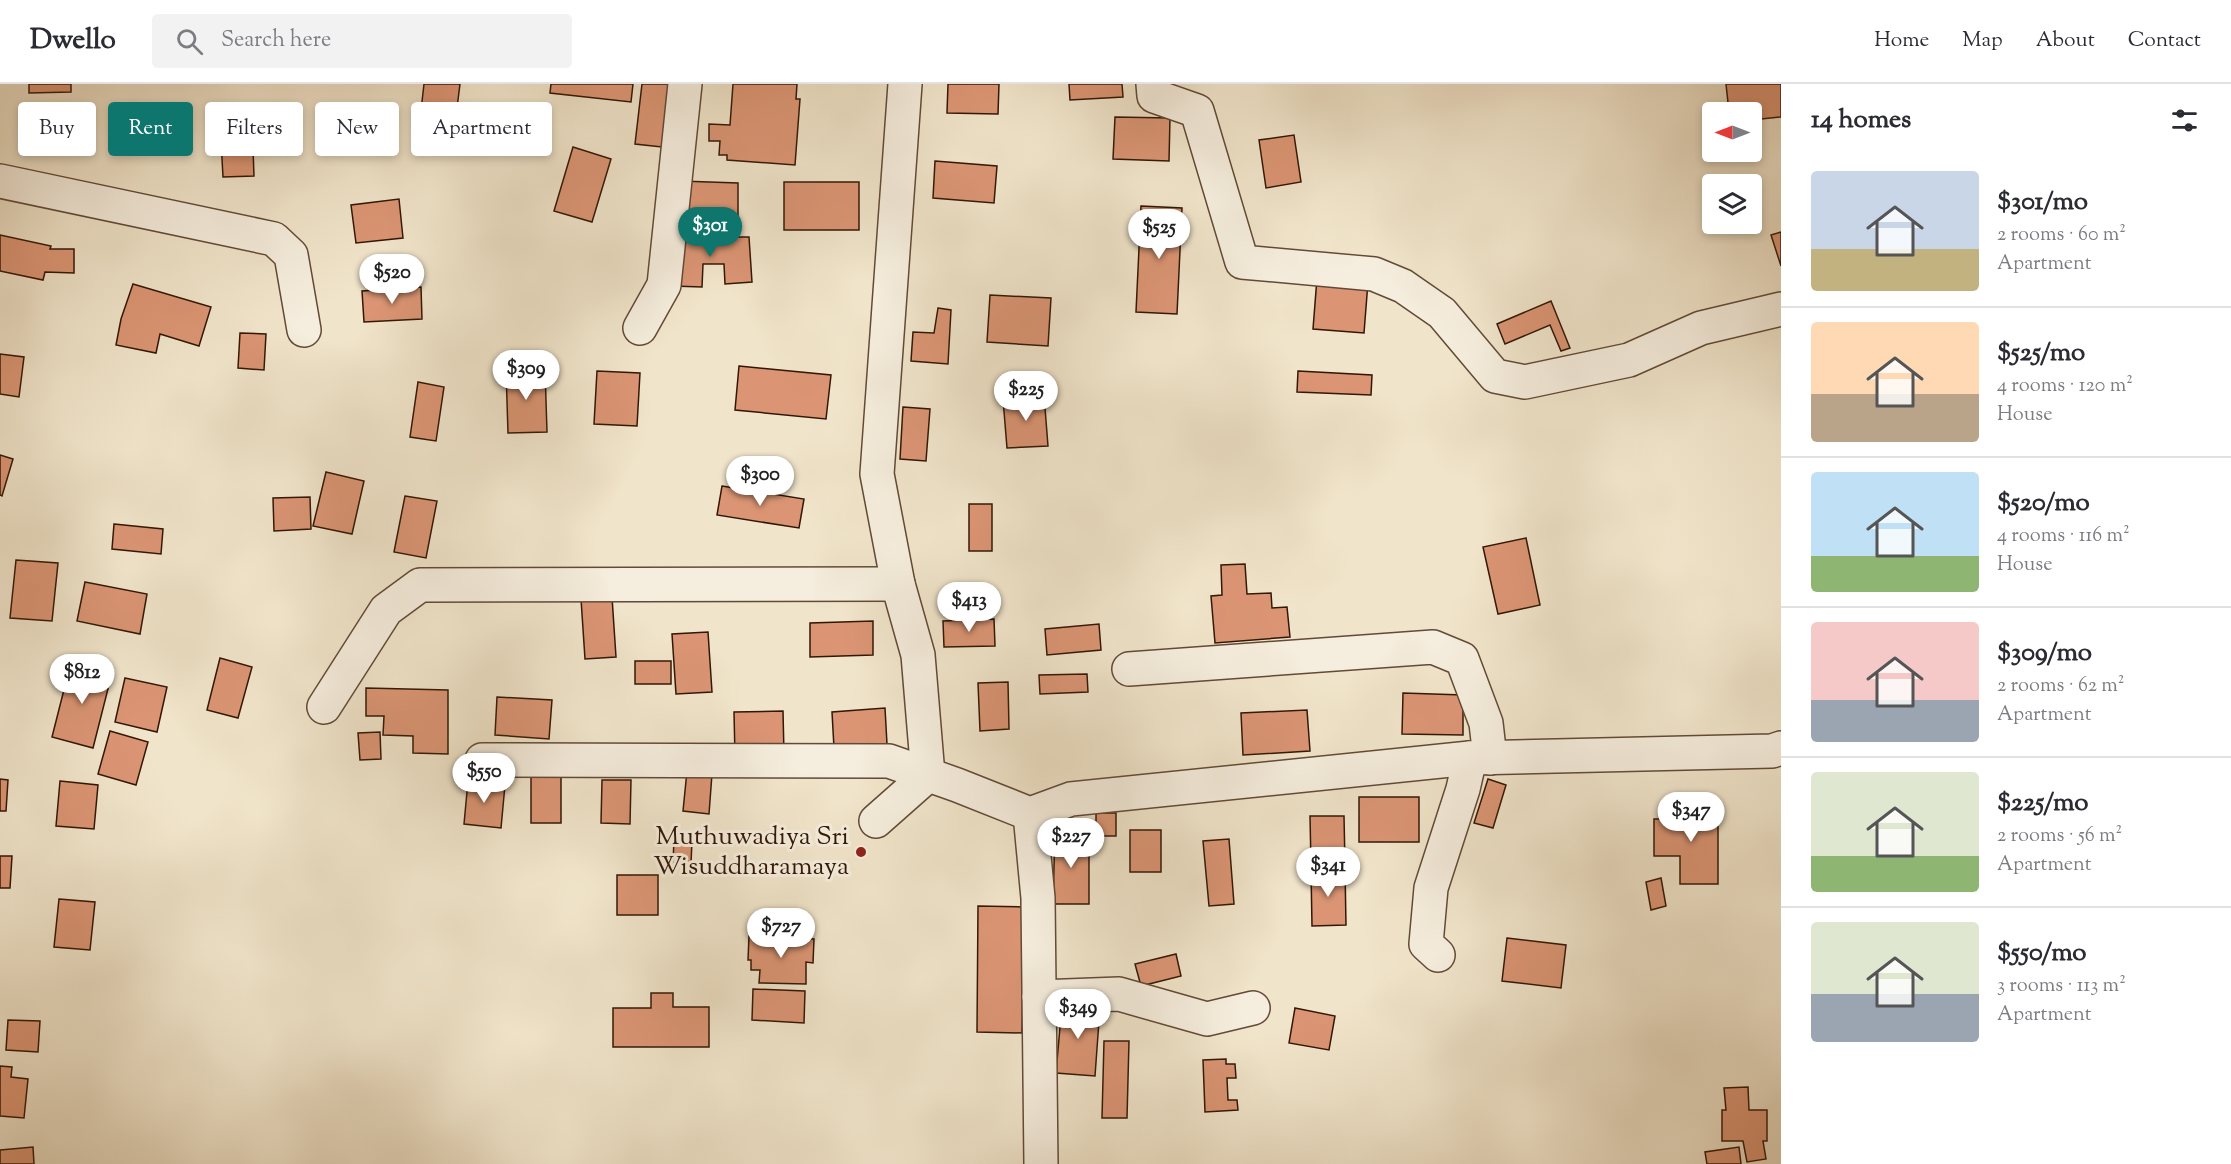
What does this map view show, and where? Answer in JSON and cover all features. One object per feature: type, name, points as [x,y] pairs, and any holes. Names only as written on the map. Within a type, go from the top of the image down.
[{"type":"street","points":[[640,328],[664,285],[685,84]]},
{"type":"street","points":[[905,84],[878,474],[898,584],[918,655],[928,775]]},
{"type":"street","points":[[1153,84],[1154,96],[1197,111],[1242,262],[1374,274],[1403,286],[1442,313],[1495,376],[1525,382],[1629,360],[1701,328],[1781,309]]},
{"type":"street","points":[[0,180],[274,240],[291,255],[304,330]]},
{"type":"street","points":[[324,707],[386,610],[420,585],[898,584]]},
{"type":"street","points":[[1128,669],[1433,647],[1462,659],[1486,723],[1480,758],[1463,789],[1431,888],[1426,944],[1438,955]]},
{"type":"street","points":[[482,760],[889,761],[1030,814],[1071,799],[1480,758],[1772,751],[1781,748]]},
{"type":"street","points":[[876,821],[928,775]]},
{"type":"street","points":[[1030,814],[1038,898],[1041,1164]]},
{"type":"street","points":[[1039,997],[1119,994],[1207,1019],[1253,1008]]},
{"type":"building","points":[[29,84],[71,84],[71,92],[29,93]]},
{"type":"building","points":[[424,84],[460,84],[458,102],[422,102]]},
{"type":"building","points":[[551,84],[633,84],[631,102],[550,93]]},
{"type":"building","points":[[642,84],[678,84],[671,148],[635,144]]},
{"type":"building","points":[[733,84],[797,84],[796,99],[800,99],[795,165],[727,160],[727,155],[719,155],[720,141],[709,141],[709,124],[730,125]]},
{"type":"building","points":[[948,84],[999,84],[998,114],[947,113]]},
{"type":"building","points":[[1069,84],[1122,84],[1123,97],[1070,100]]},
{"type":"building","points":[[1726,84],[1781,84],[1781,117],[1762,119],[1762,102],[1728,102]]},
{"type":"building","points":[[1115,117],[1170,118],[1169,161],[1113,159]]},
{"type":"building","points":[[1294,135],[1301,182],[1266,188],[1259,140]]},
{"type":"building","points":[[573,147],[611,159],[592,222],[554,211]]},
{"type":"building","points":[[222,156],[253,156],[254,176],[223,177]]},
{"type":"building","points":[[935,161],[997,166],[994,203],[933,198]]},
{"type":"building","points":[[680,181],[738,183],[738,223],[714,222],[715,210],[679,210]]},
{"type":"building","points":[[784,182],[859,182],[859,230],[784,230]]},
{"type":"building","points":[[399,199],[403,238],[356,243],[351,205]]},
{"type":"building","points":[[1141,206],[1182,208],[1177,314],[1136,312]]},
{"type":"building","points":[[674,230],[704,231],[704,237],[749,237],[752,282],[725,284],[724,264],[703,264],[702,287],[673,286]]},
{"type":"building","points":[[1781,232],[1781,266],[1771,235]]},
{"type":"building","points":[[0,235],[51,246],[50,249],[74,249],[74,273],[45,272],[43,280],[0,271]]},
{"type":"building","points":[[1317,278],[1368,282],[1364,333],[1313,329]]},
{"type":"building","points":[[133,284],[211,307],[199,346],[160,334],[156,353],[116,345],[121,319]]},
{"type":"building","points":[[421,287],[422,319],[364,322],[362,291]]},
{"type":"building","points":[[990,295],[1051,298],[1048,346],[987,342]]},
{"type":"building","points":[[1551,301],[1570,348],[1561,351],[1550,325],[1505,344],[1497,324]]},
{"type":"building","points":[[938,308],[951,310],[948,364],[911,361],[913,332],[934,333]]},
{"type":"building","points":[[240,333],[266,334],[264,370],[238,368]]},
{"type":"building","points":[[0,354],[24,357],[19,397],[0,394]]},
{"type":"building","points":[[739,366],[831,375],[826,419],[735,410]]},
{"type":"building","points":[[545,369],[547,432],[508,433],[506,370]]},
{"type":"building","points":[[597,371],[640,373],[637,426],[594,424]]},
{"type":"building","points":[[1298,371],[1372,375],[1371,395],[1297,392]]},
{"type":"building","points":[[418,382],[444,387],[436,441],[410,437]]},
{"type":"building","points":[[1044,395],[1048,446],[1007,448],[1003,399]]},
{"type":"building","points":[[903,407],[930,409],[926,461],[900,459]]},
{"type":"building","points":[[0,455],[13,459],[2,496],[0,495]]},
{"type":"building","points":[[326,472],[364,481],[352,534],[313,526]]},
{"type":"building","points":[[722,486],[804,499],[799,528],[717,515]]},
{"type":"building","points":[[405,496],[437,501],[426,558],[394,552]]},
{"type":"building","points":[[310,497],[311,529],[274,531],[273,498]]},
{"type":"building","points":[[969,504],[992,504],[992,551],[969,551]]},
{"type":"building","points":[[114,524],[163,529],[161,554],[112,549]]},
{"type":"building","points":[[1526,538],[1540,605],[1498,614],[1483,547]]},
{"type":"building","points":[[16,560],[58,563],[52,621],[10,618]]},
{"type":"building","points":[[1245,564],[1247,594],[1271,593],[1272,608],[1287,607],[1290,637],[1215,643],[1211,596],[1222,595],[1221,565]]},
{"type":"building","points":[[85,582],[147,594],[140,634],[77,621]]},
{"type":"building","points":[[612,597],[616,657],[585,659],[581,599]]},
{"type":"building","points":[[994,619],[995,646],[944,647],[943,621]]},
{"type":"building","points":[[873,621],[873,655],[810,657],[810,623]]},
{"type":"building","points":[[1099,624],[1101,650],[1047,655],[1045,629]]},
{"type":"building","points":[[708,632],[712,692],[676,694],[672,634]]},
{"type":"building","points":[[220,658],[252,667],[238,718],[207,710]]},
{"type":"building","points":[[635,661],[671,661],[671,684],[635,684]]},
{"type":"building","points":[[71,662],[112,673],[93,748],[52,737]]},
{"type":"building","points":[[1087,674],[1088,692],[1040,694],[1039,675]]},
{"type":"building","points":[[125,678],[167,687],[157,732],[115,722]]},
{"type":"building","points":[[1008,682],[1009,729],[980,731],[978,683]]},
{"type":"building","points":[[366,688],[448,690],[448,754],[413,753],[413,736],[383,735],[384,716],[366,716]]},
{"type":"building","points":[[1403,693],[1463,695],[1463,735],[1402,734]]},
{"type":"building","points":[[497,697],[552,700],[549,739],[495,735]]},
{"type":"building","points":[[885,708],[887,744],[834,748],[832,712]]},
{"type":"building","points":[[1307,710],[1310,751],[1243,755],[1241,713]]},
{"type":"building","points":[[783,711],[784,755],[735,757],[734,712]]},
{"type":"building","points":[[110,731],[148,742],[136,785],[98,774]]},
{"type":"building","points":[[380,732],[381,759],[360,760],[358,733]]},
{"type":"building","points":[[687,771],[712,774],[709,814],[683,811]]},
{"type":"building","points":[[531,773],[561,773],[561,823],[531,823]]},
{"type":"building","points":[[0,779],[8,780],[6,811],[0,811]]},
{"type":"building","points":[[1488,779],[1506,785],[1493,828],[1474,823]]},
{"type":"building","points":[[602,780],[631,780],[630,824],[601,823]]},
{"type":"building","points":[[60,781],[98,785],[94,829],[56,826]]},
{"type":"building","points":[[468,781],[505,785],[501,828],[464,824]]},
{"type":"building","points":[[1359,797],[1419,797],[1419,842],[1359,842]]},
{"type":"building","points":[[1680,806],[1718,806],[1718,884],[1680,884],[1680,856],[1654,856],[1654,819],[1680,819]]},
{"type":"building","points":[[1096,813],[1116,813],[1116,836],[1096,836]]},
{"type":"building","points":[[1310,816],[1344,816],[1345,864],[1311,865]]},
{"type":"building","points":[[1055,829],[1080,829],[1080,847],[1089,847],[1089,904],[1053,904]]},
{"type":"building","points":[[1130,830],[1161,830],[1161,872],[1130,872]]},
{"type":"building","points":[[674,839],[692,840],[691,864],[673,863]]},
{"type":"building","points":[[1229,839],[1234,904],[1209,906],[1203,841]]},
{"type":"building","points":[[0,856],[12,856],[10,888],[0,888]]},
{"type":"building","points":[[1345,869],[1346,925],[1312,926],[1311,870]]},
{"type":"building","points":[[617,875],[658,875],[658,915],[617,915]]},
{"type":"building","points":[[1661,878],[1666,906],[1651,910],[1646,882]]},
{"type":"building","points":[[59,899],[95,902],[90,950],[54,947]]},
{"type":"building","points":[[978,906],[1024,907],[1022,1033],[977,1032]]},
{"type":"building","points":[[749,936],[814,939],[813,963],[806,962],[806,984],[759,983],[760,970],[751,970],[751,960],[748,960]]},
{"type":"building","points":[[1507,938],[1566,945],[1561,988],[1502,981]]},
{"type":"building","points":[[1176,954],[1181,976],[1141,986],[1135,964]]},
{"type":"building","points":[[753,989],[805,991],[804,1023],[752,1020]]},
{"type":"building","points":[[651,993],[673,993],[673,1007],[709,1007],[709,1047],[613,1047],[613,1008],[651,1008]]},
{"type":"building","points":[[1062,1004],[1100,1007],[1095,1076],[1056,1073]]},
{"type":"building","points":[[1295,1008],[1335,1016],[1329,1050],[1289,1043]]},
{"type":"building","points":[[8,1020],[40,1021],[38,1052],[6,1050]]},
{"type":"building","points":[[1104,1041],[1129,1041],[1127,1118],[1102,1118]]},
{"type":"building","points":[[1226,1059],[1226,1064],[1235,1064],[1236,1078],[1227,1078],[1228,1100],[1237,1100],[1238,1110],[1205,1112],[1203,1060]]},
{"type":"building","points":[[0,1066],[12,1067],[11,1077],[28,1079],[24,1118],[0,1116]]},
{"type":"building","points":[[1748,1087],[1749,1110],[1767,1110],[1767,1141],[1763,1141],[1766,1159],[1747,1162],[1743,1141],[1722,1141],[1722,1110],[1726,1110],[1724,1088]]},
{"type":"building","points":[[33,1147],[34,1164],[0,1164],[0,1150]]},
{"type":"building","points":[[1739,1147],[1741,1164],[1707,1164],[1705,1152]]},
{"type":"place","name":"Muthuwadiya Sri Wisuddharamaya","points":[[861,852]]}]
